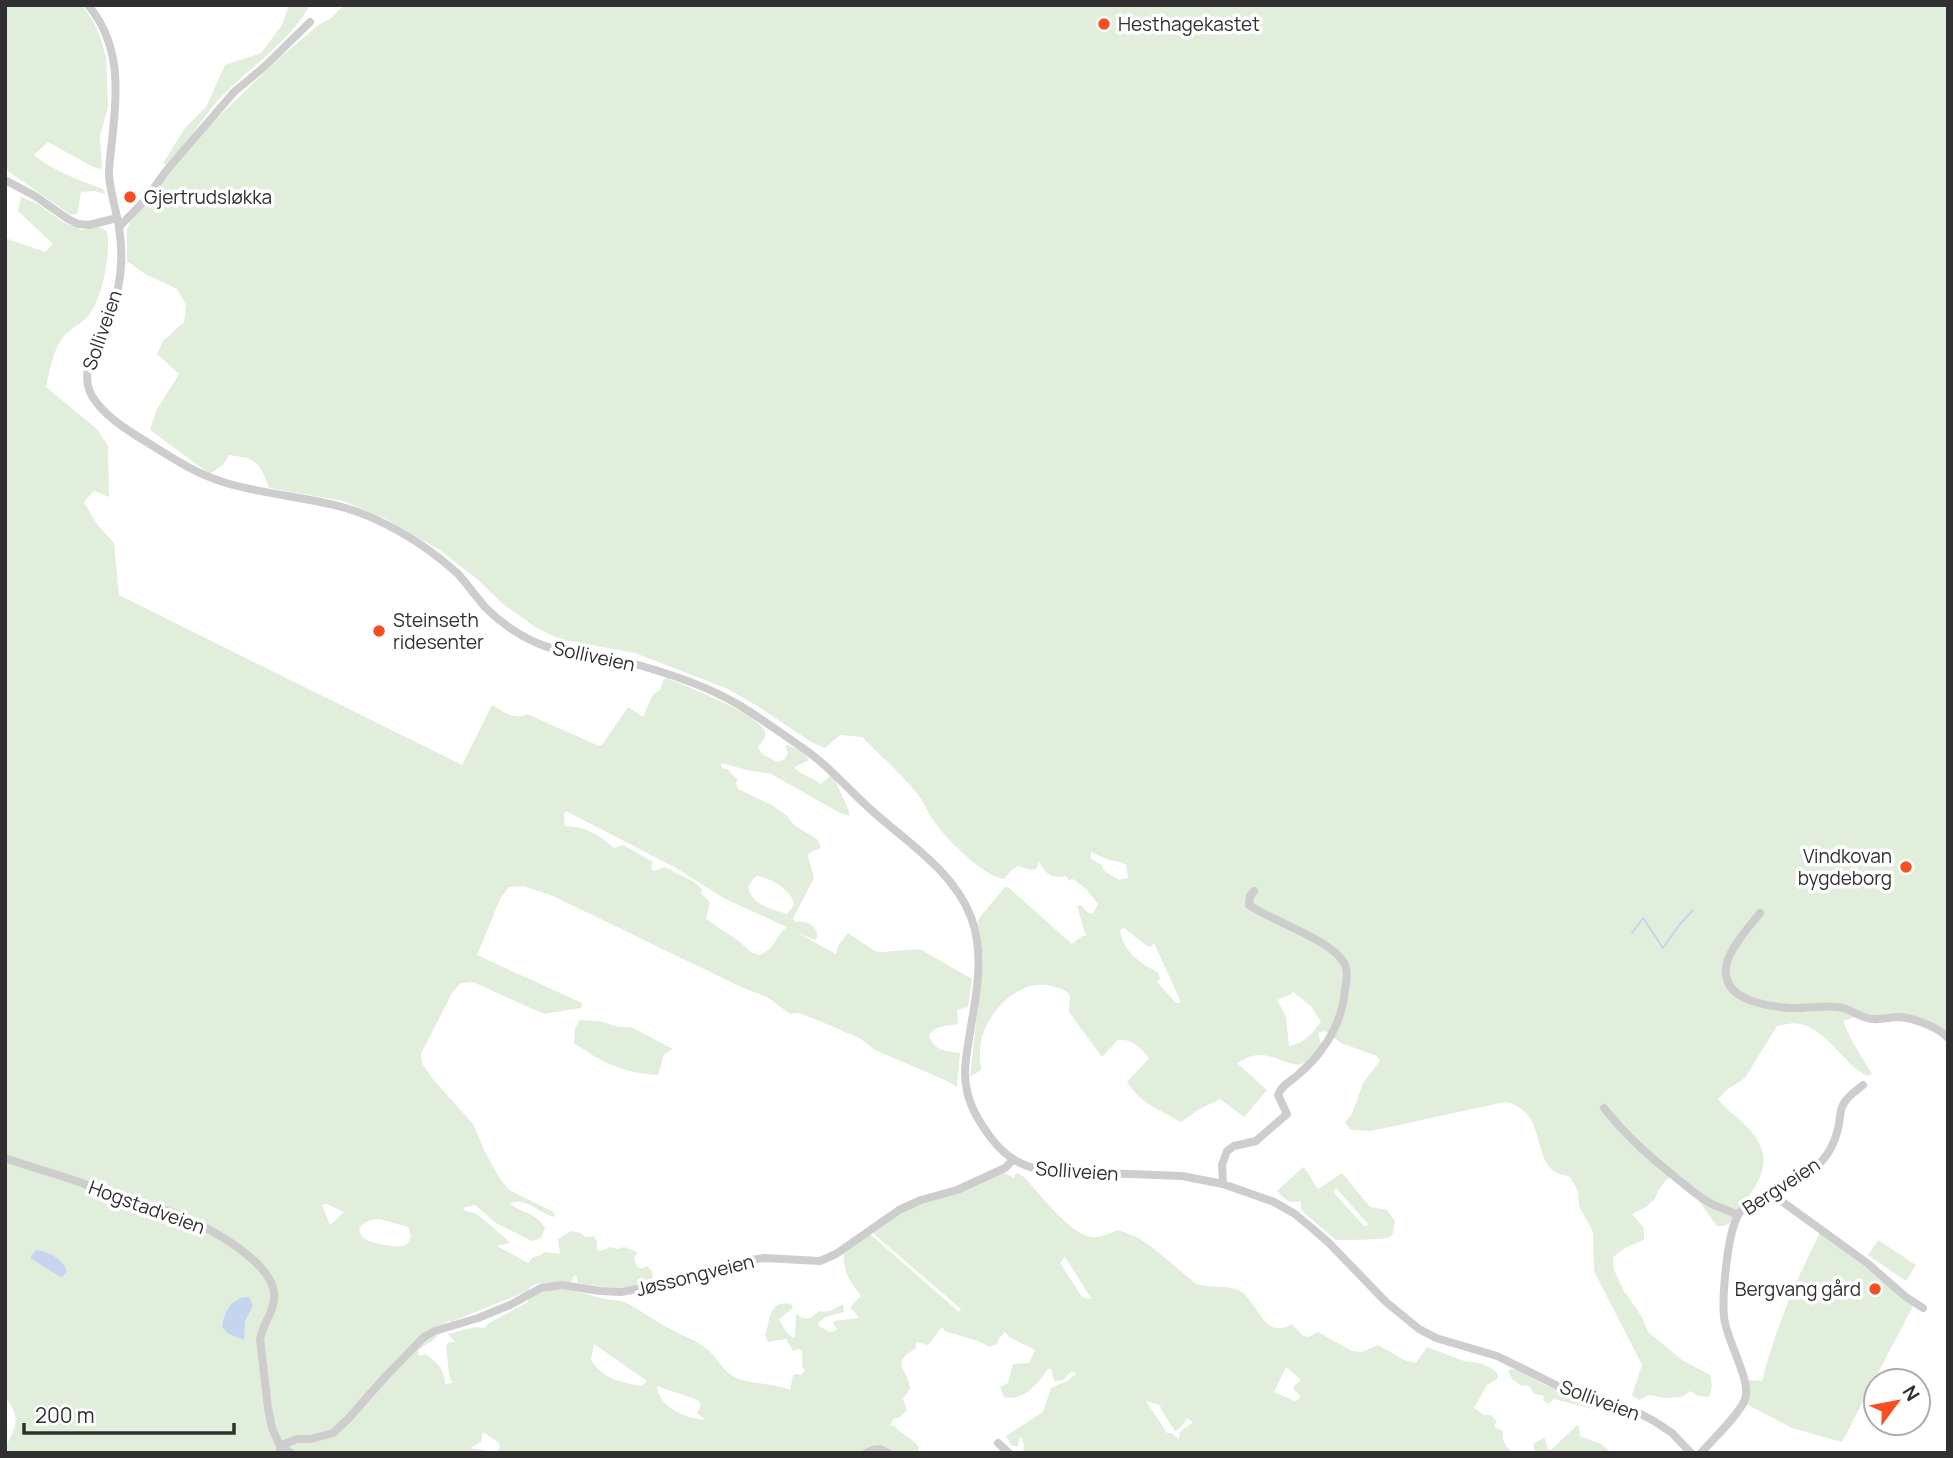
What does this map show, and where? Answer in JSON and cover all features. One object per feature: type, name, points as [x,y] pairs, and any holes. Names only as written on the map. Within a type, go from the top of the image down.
[{"type":"street","name":"Solliveien","points":[[88,5],[100,19],[106,32],[115,73],[116,102],[109,170],[121,247],[118,288],[88,366],[86,378],[87,386],[97,403],[122,426],[188,468],[218,480],[343,508],[378,520],[436,557],[456,573],[497,617],[538,644],[629,662],[718,693],[822,761],[871,810],[943,874],[968,909],[979,946],[979,974],[964,1068],[967,1092],[972,1108],[983,1126],[997,1146],[1013,1160],[1029,1168],[1050,1171],[1182,1176],[1223,1184],[1274,1202],[1295,1214],[1328,1242],[1386,1302],[1419,1329],[1436,1338],[1497,1356],[1578,1396],[1637,1412],[1672,1433],[1691,1453]]},
{"type":"street","points":[[5,180],[78,224],[118,222],[146,199],[173,162],[234,92],[310,22]]},
{"type":"street","points":[[1223,1184],[1222,1166],[1227,1151],[1234,1146],[1256,1141],[1287,1114],[1278,1095],[1280,1088],[1307,1066],[1322,1049],[1343,1007],[1346,982],[1346,969],[1340,957],[1329,948],[1255,909],[1250,905],[1250,896],[1254,891]]},
{"type":"street","points":[[1760,913],[1730,954],[1726,967],[1728,985],[1733,992],[1744,999],[1776,1006],[1839,1007],[1873,1020],[1901,1017],[1923,1023],[1948,1038]]},
{"type":"street","name":"Bergveien","points":[[1701,1453],[1738,1411],[1747,1391],[1724,1317],[1731,1236],[1737,1215],[1756,1198],[1770,1195],[1826,1157],[1832,1147],[1844,1102],[1863,1085]]},
{"type":"street","name":"Bergveien","points":[[1604,1108],[1643,1152],[1699,1196],[1737,1215]]},
{"type":"street","name":"Hogstadveien","points":[[5,1158],[78,1182],[130,1205],[165,1210],[186,1217],[233,1244],[258,1265],[272,1284],[275,1295],[260,1339],[272,1429],[280,1450]]},
{"type":"street","name":"Jøssongveien","points":[[280,1450],[297,1439],[311,1439],[332,1433],[424,1337],[478,1318],[541,1288],[562,1285],[621,1292],[682,1281],[745,1261],[764,1258],[820,1261],[836,1254],[899,1210],[921,1200],[957,1190],[1005,1168],[1013,1160]]},
{"type":"street","points":[[1770,1195],[1867,1263],[1923,1308]]},
{"type":"street","points":[[998,1443],[1009,1453]]},
{"type":"street","points":[[866,1453],[874,1448],[888,1453]]},
{"type":"street","points":[[280,1450],[291,1453]]},
{"type":"green space","points":[[5,5],[82,5],[100,36],[106,57],[108,107],[100,136],[102,169],[93,167],[48,142],[34,155],[59,171],[103,189],[105,194],[81,192],[77,214],[71,215],[9,172],[5,166]]},
{"type":"green space","points":[[289,5],[310,5],[291,31],[220,98],[174,158],[166,165],[163,163],[185,128],[206,107],[225,65],[261,53],[282,25]]},
{"type":"green space","points":[[344,5],[1948,5],[1948,1040],[1909,1019],[1856,1017],[1843,1021],[1872,1074],[1867,1076],[1810,1028],[1797,1023],[1777,1026],[1745,1078],[1718,1099],[1753,1134],[1763,1155],[1761,1175],[1734,1218],[1728,1224],[1717,1226],[1675,1174],[1666,1180],[1655,1199],[1632,1214],[1644,1228],[1644,1240],[1625,1248],[1613,1257],[1614,1270],[1648,1332],[1682,1360],[1710,1375],[1712,1386],[1709,1397],[1698,1396],[1690,1391],[1682,1397],[1649,1395],[1639,1400],[1632,1395],[1642,1365],[1594,1271],[1593,1232],[1579,1206],[1578,1191],[1570,1177],[1554,1171],[1547,1164],[1533,1123],[1518,1107],[1505,1102],[1371,1131],[1351,1130],[1345,1122],[1352,1114],[1363,1083],[1380,1061],[1377,1056],[1341,1043],[1325,1031],[1318,1033],[1321,1044],[1305,1063],[1289,1063],[1262,1055],[1237,1063],[1267,1090],[1244,1117],[1220,1099],[1181,1122],[1145,1101],[1127,1082],[1149,1058],[1139,1047],[1132,1042],[1118,1040],[1102,1057],[1069,1012],[1070,995],[1059,988],[1040,985],[1018,991],[999,1006],[986,1026],[981,1041],[981,1070],[970,1077],[983,960],[979,918],[1005,887],[1008,887],[1072,944],[1086,936],[1077,906],[1081,905],[1088,913],[1093,914],[1098,904],[1085,888],[1073,879],[1068,881],[1065,876],[1049,875],[1039,862],[1036,869],[1031,870],[1018,866],[1004,879],[986,871],[946,837],[916,792],[862,737],[840,735],[825,748],[811,742],[728,689],[635,653],[559,639],[535,627],[503,604],[477,579],[441,551],[386,519],[343,501],[269,488],[256,463],[246,458],[229,455],[223,465],[210,474],[150,430],[156,411],[179,374],[157,354],[163,341],[184,322],[186,305],[177,289],[145,274],[127,261],[127,229],[166,167],[284,54]],"holes":[[[1091,852],[1126,865],[1128,878],[1119,880],[1103,870],[1102,865],[1091,859]],[[1124,928],[1147,946],[1151,947],[1154,943],[1180,1003],[1176,1003],[1157,982],[1160,978],[1158,972],[1139,961],[1129,950],[1120,930]],[[1293,992],[1311,1006],[1321,1022],[1307,1037],[1289,1046],[1286,1017],[1277,1000]]]},
{"type":"green space","points":[[21,197],[82,230],[98,227],[107,231],[107,263],[98,297],[84,321],[60,341],[52,360],[46,387],[97,429],[108,446],[109,497],[94,491],[84,502],[97,524],[114,543],[119,595],[462,765],[492,705],[514,716],[527,714],[599,746],[628,707],[643,717],[653,694],[660,690],[664,679],[706,694],[738,710],[761,726],[765,735],[758,747],[762,754],[777,762],[785,759],[788,753],[785,747],[788,745],[801,751],[808,761],[794,767],[821,784],[830,776],[835,780],[849,811],[849,816],[840,813],[771,774],[721,763],[722,768],[727,769],[738,780],[738,789],[772,805],[794,825],[818,840],[821,848],[808,855],[814,878],[793,919],[813,926],[817,931],[817,938],[815,940],[796,932],[836,954],[838,946],[848,933],[875,951],[920,949],[972,979],[968,1007],[957,1010],[958,1024],[938,1028],[929,1036],[937,1047],[960,1053],[957,1087],[875,1050],[861,1039],[829,1025],[799,1013],[790,1014],[767,997],[553,896],[523,886],[509,887],[501,897],[477,955],[582,1003],[581,1008],[544,1014],[473,982],[461,983],[452,993],[421,1054],[422,1063],[473,1124],[485,1152],[509,1190],[554,1212],[555,1217],[522,1202],[510,1203],[537,1218],[545,1228],[541,1238],[532,1241],[496,1223],[475,1205],[463,1208],[478,1215],[510,1243],[497,1246],[528,1263],[533,1257],[544,1252],[560,1254],[558,1239],[571,1231],[581,1233],[585,1237],[594,1236],[597,1250],[624,1247],[637,1252],[634,1258],[637,1266],[641,1269],[647,1266],[652,1271],[653,1278],[636,1286],[626,1287],[578,1283],[576,1275],[572,1282],[538,1283],[529,1288],[530,1290],[449,1321],[418,1338],[385,1372],[426,1339],[437,1335],[418,1350],[419,1356],[426,1354],[437,1363],[442,1370],[445,1384],[452,1383],[446,1346],[449,1342],[455,1342],[448,1334],[475,1327],[484,1328],[528,1302],[528,1299],[558,1289],[627,1303],[668,1328],[696,1341],[711,1352],[733,1376],[790,1390],[793,1375],[801,1375],[805,1370],[802,1367],[802,1351],[793,1351],[786,1339],[768,1342],[765,1335],[774,1308],[791,1304],[793,1308],[779,1319],[793,1338],[796,1314],[808,1318],[819,1311],[829,1311],[843,1304],[844,1312],[825,1317],[818,1323],[830,1332],[837,1329],[834,1321],[859,1318],[850,1307],[861,1296],[848,1275],[844,1252],[870,1234],[959,1312],[961,1309],[873,1231],[907,1209],[1001,1173],[1014,1178],[1018,1173],[1074,1229],[1091,1237],[1118,1230],[1137,1237],[1195,1283],[1233,1288],[1243,1293],[1264,1320],[1276,1328],[1292,1324],[1303,1336],[1308,1337],[1318,1332],[1352,1351],[1362,1352],[1378,1345],[1406,1361],[1416,1363],[1427,1347],[1491,1368],[1498,1378],[1487,1385],[1474,1408],[1484,1415],[1491,1415],[1497,1422],[1494,1425],[1496,1428],[1503,1431],[1505,1444],[1514,1453],[1023,1453],[1022,1437],[1018,1446],[1012,1446],[1006,1436],[1043,1412],[1051,1388],[1076,1374],[1072,1371],[1063,1380],[1054,1381],[1051,1369],[1048,1369],[1035,1386],[1024,1394],[1004,1397],[1000,1387],[1008,1383],[1013,1364],[1029,1363],[1035,1350],[1009,1337],[1005,1332],[997,1344],[990,1347],[945,1331],[942,1327],[928,1345],[916,1342],[916,1348],[903,1359],[902,1367],[910,1389],[903,1399],[907,1410],[899,1418],[894,1418],[890,1425],[917,1444],[918,1453],[5,1453],[16,1421],[14,1411],[5,1398],[5,238],[45,252],[53,244],[18,211]],"holes":[[[566,811],[676,868],[725,899],[787,927],[765,952],[759,955],[751,952],[706,919],[710,902],[694,882],[665,867],[654,871],[651,868],[653,862],[623,845],[614,848],[597,835],[565,826],[563,815]],[[757,876],[768,879],[785,890],[794,905],[787,914],[769,908],[758,903],[748,887]],[[327,1204],[344,1212],[330,1225],[322,1205]],[[379,1219],[408,1227],[411,1235],[409,1241],[405,1245],[397,1246],[378,1244],[365,1239],[359,1229],[370,1220]],[[1065,1257],[1090,1299],[1082,1297],[1060,1263]],[[594,1344],[647,1381],[642,1386],[619,1381],[607,1376],[591,1360]],[[1286,1367],[1301,1380],[1294,1386],[1294,1390],[1300,1395],[1295,1401],[1274,1392]],[[657,1386],[698,1400],[701,1405],[697,1413],[705,1420],[682,1414],[663,1400]],[[1146,1401],[1160,1405],[1176,1431],[1187,1418],[1193,1422],[1180,1432],[1179,1439],[1167,1433]],[[483,1432],[499,1443],[500,1448],[496,1452],[470,1448],[481,1442]]]},
{"type":"green space","points":[[580,1020],[631,1027],[673,1049],[664,1054],[658,1075],[624,1069],[594,1056],[574,1043],[575,1028]]},
{"type":"green space","points":[[1303,1167],[1318,1189],[1342,1173],[1370,1207],[1387,1210],[1395,1221],[1393,1232],[1386,1238],[1336,1240],[1304,1213],[1301,1201],[1288,1200],[1277,1191]],"holes":[[[1336,1188],[1368,1224],[1364,1226],[1334,1193]]]},
{"type":"green space","points":[[1820,1233],[1914,1304],[1881,1367],[1862,1367],[1862,1404],[1842,1442],[1792,1428],[1746,1404],[1748,1380],[1762,1381],[1773,1343]]},
{"type":"green space","points":[[1878,1240],[1916,1265],[1906,1281],[1868,1255]]},
{"type":"green space","points":[[1510,1369],[1606,1408],[1597,1410],[1554,1399],[1548,1404],[1543,1400],[1544,1396],[1533,1393],[1527,1385],[1522,1386],[1513,1380],[1508,1372]]},
{"type":"green space","points":[[1577,1425],[1580,1436],[1601,1444],[1612,1453],[1535,1453],[1533,1444],[1543,1438],[1551,1450]]},
{"type":"water","points":[[36,1250],[59,1259],[67,1271],[62,1277],[30,1258]]},
{"type":"water","points":[[244,1297],[249,1297],[253,1306],[245,1321],[244,1340],[229,1334],[222,1327],[228,1308]]},
{"type":"waterway","points":[[1632,933],[1643,918],[1663,948],[1693,910]]},
{"type":"place","name":"Hesthagekastet","points":[[1104,24]]},
{"type":"place","name":"Gjertrudsløkka","points":[[130,197]]},
{"type":"place","name":"Steinseth ridesenter","points":[[379,631]]},
{"type":"place","name":"Vindkovan bygdeborg","points":[[1906,867]]},
{"type":"place","name":"Bergvang gård","points":[[1875,1289]]}]
